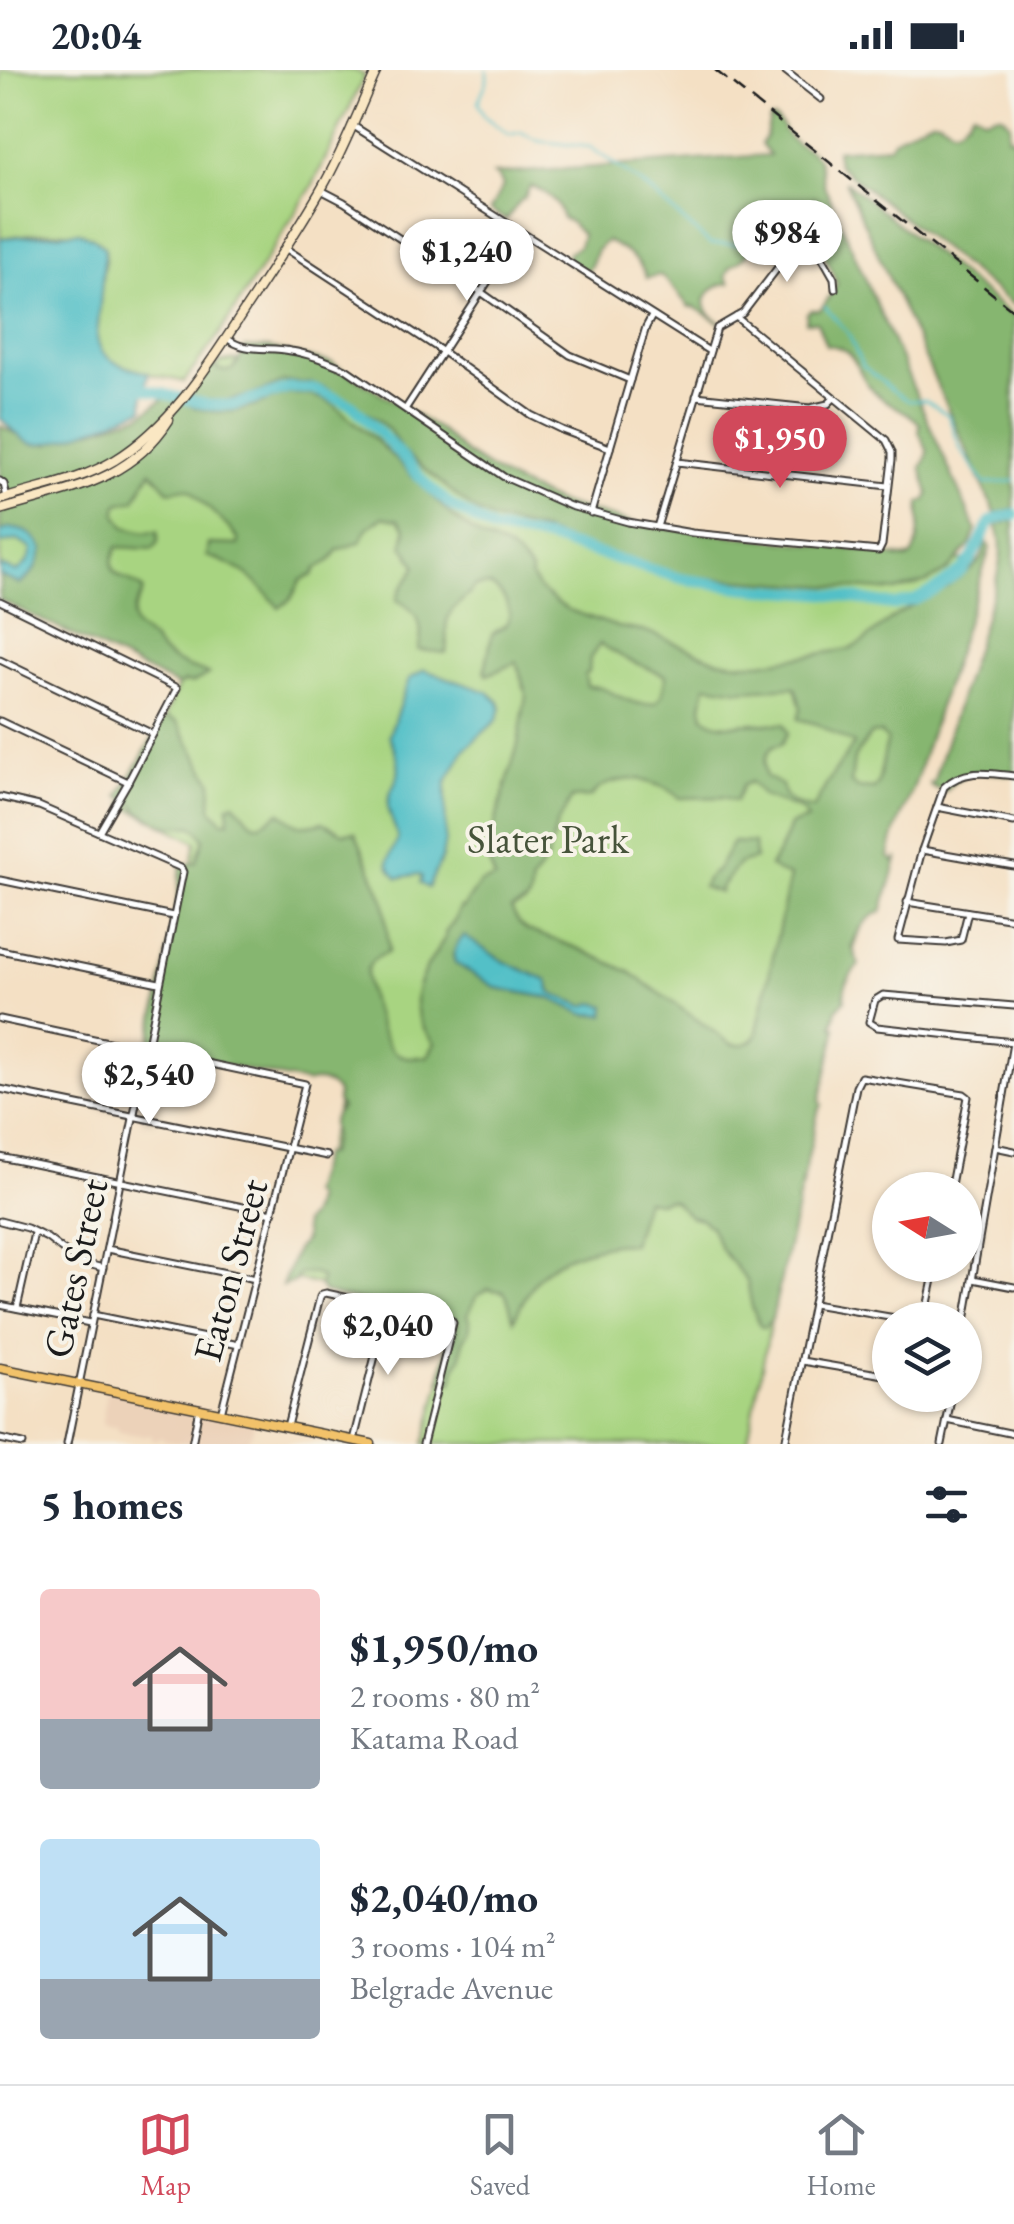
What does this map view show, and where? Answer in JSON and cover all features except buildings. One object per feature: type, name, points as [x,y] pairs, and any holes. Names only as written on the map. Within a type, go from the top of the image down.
[{"type":"main road","points":[[0,510],[67,492],[107,476],[142,454],[163,430],[322,189],[378,70]]},
{"type":"main road","points":[[4,499],[105,466],[152,432],[176,407]]},
{"type":"main road","points":[[0,1368],[371,1444]]},
{"type":"street","points":[[784,70],[795,73],[821,99]]},
{"type":"street","points":[[352,125],[709,351]]},
{"type":"street","points":[[322,189],[570,354],[630,380]]},
{"type":"street","points":[[406,408],[520,232]]},
{"type":"street","points":[[658,527],[717,328],[742,313],[809,234],[834,278],[835,289]]},
{"type":"street","points":[[284,248],[531,415],[610,448]]},
{"type":"street","points":[[591,513],[652,316]]},
{"type":"street","points":[[227,338],[243,348],[290,350],[346,369],[504,477],[591,513],[692,533],[879,551],[892,452],[886,440],[736,317]]},
{"type":"street","points":[[696,396],[810,408],[828,404],[834,398]]},
{"type":"street","points":[[677,462],[888,486]]},
{"type":"street","points":[[0,481],[4,484],[4,499]]},
{"type":"street","points":[[0,601],[176,688],[99,832],[31,804],[0,796]]},
{"type":"street","points":[[0,660],[153,734]]},
{"type":"street","points":[[0,721],[128,782]]},
{"type":"street","points":[[968,912],[961,940],[898,938],[944,787],[960,776],[980,772],[1014,776]]},
{"type":"street","points":[[937,807],[1014,822]]},
{"type":"street","name":"Gates Street","points":[[67,1444],[183,870],[99,832]]},
{"type":"street","points":[[922,850],[1014,866]]},
{"type":"street","points":[[0,880],[174,916]]},
{"type":"street","points":[[907,902],[1014,919]]},
{"type":"street","points":[[0,950],[160,983]]},
{"type":"street","points":[[982,1224],[1010,1083],[1014,1040],[877,1027],[869,1022],[875,1000],[883,995],[1014,1006]]},
{"type":"street","points":[[0,1019],[147,1050]]},
{"type":"street","name":"Eaton Street","points":[[147,1050],[305,1084],[222,1412]]},
{"type":"street","points":[[785,1444],[861,1077],[968,1097],[953,1172]]},
{"type":"street","points":[[0,1088],[327,1156]]},
{"type":"street","points":[[996,1146],[1014,1151]]},
{"type":"street","points":[[0,1157],[274,1213]]},
{"type":"street","points":[[0,1221],[35,1232],[77,1261],[103,1268]]},
{"type":"street","points":[[17,1308],[35,1232]]},
{"type":"street","points":[[107,1249],[256,1279]]},
{"type":"street","points":[[982,1281],[1014,1287]]},
{"type":"street","points":[[287,1427],[322,1294],[453,1323],[423,1444]]},
{"type":"street","points":[[813,1304],[872,1314]]},
{"type":"street","points":[[0,1305],[239,1345]]},
{"type":"street","points":[[354,1440],[388,1308]]},
{"type":"street","points":[[802,1361],[872,1373]]},
{"type":"street","points":[[192,1444],[199,1408]]},
{"type":"street","points":[[942,1444],[949,1412]]},
{"type":"street","points":[[947,1420],[1014,1434]]},
{"type":"street","points":[[0,1439],[23,1444]]},
{"type":"shaded area","points":[[107,1390],[255,1421],[244,1444],[188,1444],[162,1437],[153,1440],[151,1435],[119,1432],[116,1425],[102,1424]]},
{"type":"green space","points":[[0,70],[354,70],[365,75],[313,185],[220,333],[184,382],[130,369],[100,351],[97,333],[106,253],[97,240],[72,232],[0,238]]},
{"type":"green space","points":[[973,111],[985,118],[1002,115],[1010,123],[1008,137],[1014,137],[1014,306],[838,165],[836,150],[889,146],[896,137],[932,119],[959,127]]},
{"type":"green space","points":[[774,118],[789,138],[818,159],[824,185],[976,530],[970,545],[947,571],[927,582],[895,591],[692,577],[610,557],[542,531],[493,520],[474,510],[402,451],[378,420],[326,388],[284,382],[224,401],[203,400],[189,391],[210,364],[228,371],[236,366],[245,348],[269,348],[332,363],[440,430],[467,454],[507,479],[557,502],[640,525],[881,552],[907,559],[917,543],[920,503],[929,494],[921,467],[928,452],[919,432],[920,424],[874,392],[849,354],[826,345],[817,322],[806,322],[807,313],[820,310],[837,285],[821,248],[832,231],[820,203],[814,198],[812,205],[797,203],[787,213],[780,210],[773,215],[760,215],[751,249],[731,266],[726,276],[730,283],[714,288],[705,301],[709,313],[722,324],[689,307],[660,275],[646,278],[641,266],[606,241],[585,273],[568,262],[568,252],[579,246],[582,235],[562,218],[551,198],[536,188],[530,186],[506,220],[490,210],[503,186],[494,174],[770,155],[761,144],[770,119]]},
{"type":"green space","points":[[845,181],[1014,317],[1014,510],[995,513]]},
{"type":"green space","name":"Slater Park","points":[[261,356],[299,361],[477,467],[598,522],[860,557],[980,562],[830,1020],[747,1444],[424,1444],[458,1319],[294,1279],[343,1086],[153,1046],[196,842],[123,805],[168,719],[165,717],[179,684],[0,596],[0,517],[154,449],[218,363]]},
{"type":"green space","points":[[288,394],[304,394],[334,405],[376,440],[452,516],[482,538],[517,556],[531,571],[539,589],[556,602],[569,610],[618,627],[648,632],[717,660],[761,663],[850,649],[977,564],[986,541],[990,548],[919,773],[892,844],[889,857],[895,862],[898,857],[882,912],[863,925],[852,946],[859,965],[848,981],[845,1000],[837,1009],[822,1105],[772,1319],[764,1328],[752,1307],[747,1281],[721,1249],[710,1226],[689,1216],[673,1200],[645,1200],[632,1244],[602,1246],[552,1265],[528,1292],[514,1320],[504,1292],[488,1289],[477,1296],[467,1315],[469,1331],[453,1382],[440,1380],[452,1321],[324,1293],[321,1277],[314,1274],[299,1274],[294,1282],[282,1286],[296,1250],[305,1240],[303,1223],[314,1204],[311,1189],[322,1154],[329,1154],[333,1120],[341,1108],[337,1092],[320,1081],[307,1083],[149,1049],[181,866],[196,862],[204,839],[189,826],[160,823],[119,796],[165,717],[177,722],[212,782],[211,808],[222,821],[229,821],[228,806],[234,803],[258,824],[280,812],[299,825],[323,822],[343,833],[355,832],[384,900],[389,951],[368,968],[369,990],[386,1040],[400,1055],[428,1056],[435,1043],[418,1014],[416,1001],[422,976],[460,907],[480,883],[495,879],[486,854],[518,744],[526,695],[517,662],[487,675],[485,670],[492,634],[506,624],[508,608],[491,586],[474,587],[448,617],[446,653],[418,650],[418,620],[411,609],[397,600],[416,565],[403,545],[406,529],[399,520],[383,517],[368,528],[360,542],[338,550],[313,575],[301,580],[291,599],[279,608],[248,576],[207,556],[209,544],[238,545],[239,540],[229,528],[192,491],[169,491],[151,471],[135,500],[118,504],[116,514],[125,527],[158,531],[158,542],[153,549],[117,547],[113,569],[143,590],[133,616],[137,628],[170,658],[209,674],[178,686],[0,600],[0,576],[21,583],[35,569],[43,549],[10,528],[0,532],[0,513],[7,511],[8,497],[0,481],[0,426],[30,441],[49,444],[69,433],[141,415],[166,397],[219,412],[248,408]],"holes":[[[600,644],[666,676],[662,695],[656,703],[636,703],[587,686],[585,675]],[[706,685],[740,690],[795,687],[801,708],[798,719],[817,724],[854,744],[813,809],[795,804],[785,797],[782,785],[766,777],[767,754],[772,747],[782,744],[788,733],[784,724],[722,724],[704,717]],[[880,733],[887,740],[878,784],[874,789],[858,788],[851,783],[854,758],[871,734]],[[639,779],[666,788],[680,798],[724,797],[736,801],[743,785],[751,782],[763,796],[801,810],[808,819],[790,825],[770,866],[790,876],[756,1036],[748,1043],[730,1043],[630,972],[527,930],[511,909],[530,897],[532,881],[547,860],[557,824],[572,798],[591,797],[606,785]],[[453,955],[503,961],[549,984],[551,993],[605,1014],[590,1015],[550,998],[497,988],[455,963]]]},
{"type":"green space","points":[[1014,521],[1014,775],[967,775],[945,792],[930,783],[995,585],[1001,547],[996,525]]},
{"type":"green space","points":[[733,842],[754,843],[755,859],[739,863],[720,893],[703,887],[717,870]]},
{"type":"water","points":[[79,232],[105,248],[99,346],[116,362],[149,373],[143,409],[54,442],[31,443],[0,418],[0,238]]},
{"type":"water","points":[[10,528],[30,534],[43,549],[35,569],[20,584],[0,576],[0,566],[17,572],[32,549],[17,540],[0,544],[0,532]]},
{"type":"water","points":[[424,670],[488,692],[501,708],[497,720],[465,749],[446,783],[442,858],[428,888],[420,883],[419,874],[398,878],[389,863],[398,838],[388,802],[399,770],[389,735],[409,679]]},
{"type":"water","points":[[464,936],[503,961],[548,981],[551,993],[584,1006],[606,1006],[605,1015],[584,1014],[550,998],[497,988],[455,963],[455,948]]},
{"type":"waterway","points":[[487,70],[478,102],[484,116],[509,135],[521,132],[538,141],[590,147],[641,183],[710,244],[741,244],[763,255]]},
{"type":"waterway","points":[[825,307],[848,333],[862,365],[909,401],[925,400],[948,415],[961,450],[985,484],[1014,481]]},
{"type":"waterway","points":[[129,385],[209,405],[235,405],[291,388],[315,389],[352,405],[428,486],[452,506],[493,530],[548,539],[683,579],[744,588],[827,594],[894,605],[915,600],[962,570],[990,522],[1014,515]]},
{"type":"railway","points":[[715,70],[1014,311]]}]
